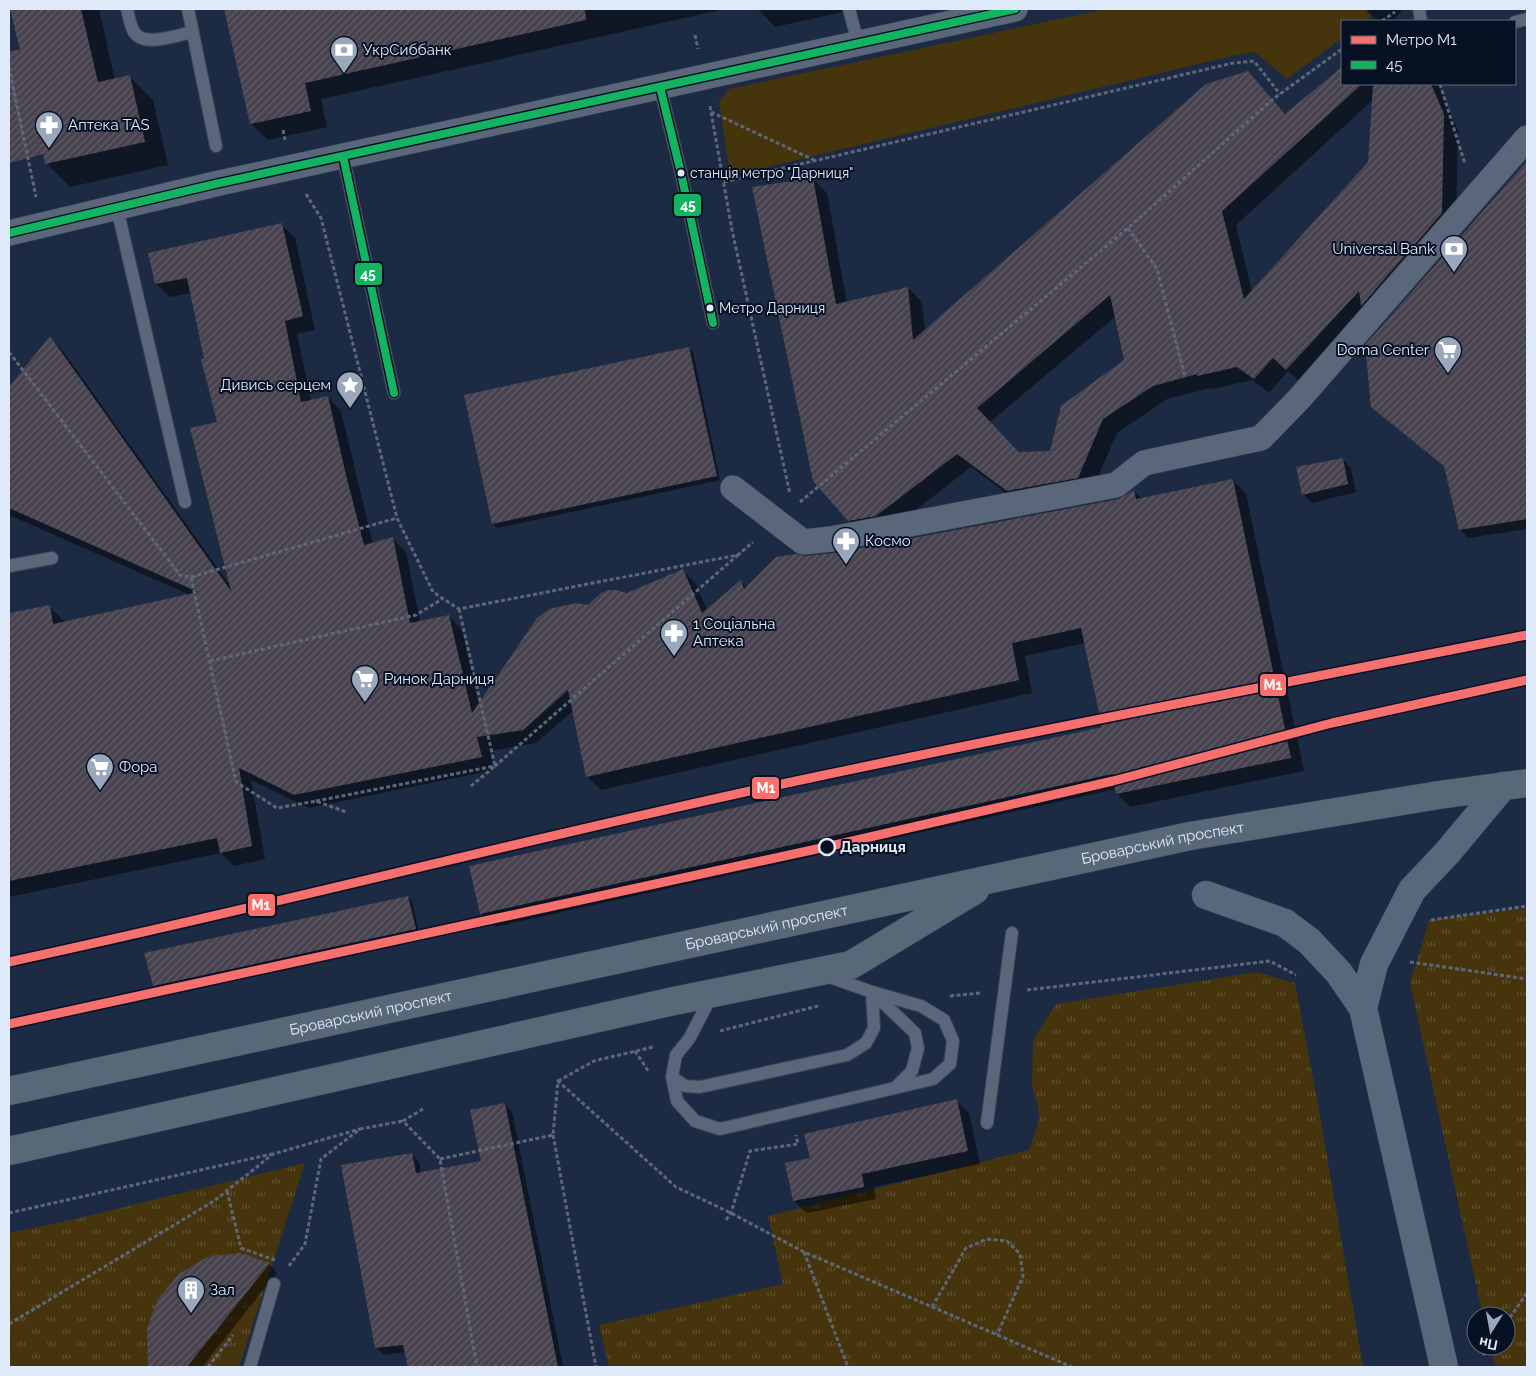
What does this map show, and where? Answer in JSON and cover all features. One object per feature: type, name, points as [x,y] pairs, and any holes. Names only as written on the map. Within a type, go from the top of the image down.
[{"type":"main road","name":"Броварський проспект","points":[[9,1091],[1190,836],[1439,794],[1515,784]]},
{"type":"main road","points":[[9,1151],[713,992],[852,965],[994,878]]},
{"type":"street","points":[[9,233],[290,168],[1015,9]]},
{"type":"street","points":[[733,488],[785,514],[803,542],[831,539],[1116,485],[1144,463],[1261,438],[1299,400],[1527,138]]},
{"type":"street","points":[[1363,1008],[1374,964],[1412,890],[1515,784]]},
{"type":"street","points":[[1206,895],[1285,923],[1309,941],[1338,972],[1363,1008],[1444,1367]]},
{"type":"lane","points":[[127,9],[135,34],[145,40],[155,40],[192,32]]},
{"type":"lane","points":[[188,9],[216,146]]},
{"type":"lane","points":[[849,9],[858,43]]},
{"type":"lane","points":[[660,87],[681,173],[713,323]]},
{"type":"lane","points":[[344,156],[394,393]]},
{"type":"lane","points":[[117,208],[185,502]]},
{"type":"lane","points":[[9,566],[52,558]]},
{"type":"lane","points":[[987,1123],[1012,933]]},
{"type":"lane","points":[[713,992],[689,1039],[676,1055],[672,1077],[677,1101],[694,1121],[720,1129],[933,1079],[950,1064],[953,1041],[944,1020],[921,1006],[872,992],[815,972]]},
{"type":"lane","points":[[672,1077],[685,1086],[700,1087],[846,1055],[866,1044],[874,1028],[872,992]]},
{"type":"lane","points":[[872,992],[915,1033],[918,1048],[912,1071],[895,1088]]},
{"type":"lane","points":[[250,1367],[274,1284]]},
{"type":"path","points":[[1384,20],[1400,9]]},
{"type":"path","points":[[695,34],[732,230],[786,478],[785,514]]},
{"type":"path","points":[[471,786],[785,514],[1128,228],[1280,94],[1341,51]]},
{"type":"path","points":[[724,182],[1233,63],[1254,61],[1280,94]]},
{"type":"path","points":[[9,67],[36,198]]},
{"type":"path","points":[[1440,85],[1476,197]]},
{"type":"path","points":[[710,112],[816,161]]},
{"type":"path","points":[[283,130],[290,168],[321,218],[397,518],[433,592],[458,610],[495,766]]},
{"type":"path","points":[[1128,228],[1157,268],[1186,377]]},
{"type":"path","points":[[9,352],[180,575],[191,577],[397,518]]},
{"type":"path","points":[[458,610],[738,555]]},
{"type":"path","points":[[191,577],[236,782],[277,808],[495,766]]},
{"type":"path","points":[[210,661],[416,615],[442,598]]},
{"type":"path","points":[[316,801],[346,812]]},
{"type":"path","points":[[1429,920],[1527,906]]},
{"type":"path","points":[[1405,961],[1527,979]]},
{"type":"path","points":[[596,1367],[553,1135],[558,1081],[676,1187],[731,1213],[804,1252],[1072,1367]]},
{"type":"path","points":[[9,1212],[273,1154],[360,1129],[403,1121],[424,1109]]},
{"type":"path","points":[[726,1220],[731,1213],[750,1151],[798,1144],[792,1112]]},
{"type":"path","points":[[403,1121],[440,1159],[477,1367]]},
{"type":"path","points":[[274,1284],[305,1244],[321,1159],[360,1129]]},
{"type":"path","points":[[440,1159],[553,1135]]},
{"type":"path","points":[[9,1324],[214,1201],[273,1154]]},
{"type":"path","points":[[227,1191],[241,1248],[289,1265]]},
{"type":"path","points":[[932,1307],[966,1248],[987,1239],[1007,1241],[1020,1254],[1023,1276],[997,1335]]},
{"type":"path","points":[[804,1252],[848,1367]]},
{"type":"path","points":[[1516,1309],[1527,1293]]},
{"type":"path","points":[[208,1367],[238,1330]]},
{"type":"green space","points":[[1106,9],[1365,9],[1371,17],[1366,20],[1341,20],[1341,39],[1287,79],[1255,52],[1232,56],[730,176],[719,101],[729,89]]},
{"type":"green space","points":[[1527,908],[1527,1367],[1496,1367],[1493,1356],[1516,1356],[1516,1306],[1481,1306],[1410,983],[1429,920]]},
{"type":"green space","points":[[1257,972],[1295,983],[1318,1104],[1363,1367],[609,1367],[599,1325],[783,1284],[768,1216],[1029,1150],[1039,1120],[1038,1106],[1032,1087],[1033,1040],[1056,1004]]},
{"type":"green space","points":[[305,1163],[239,1367],[9,1367],[9,1233],[75,1219]]},
{"type":"building","points":[[10,9],[81,9],[98,82],[130,75],[145,142],[45,164],[43,154],[9,163],[9,51],[20,50]]},
{"type":"building","points":[[224,9],[585,9],[586,20],[305,83],[311,111],[250,124]]},
{"type":"building","points":[[1341,68],[1341,85],[1361,85],[1222,211],[1244,299],[1368,162],[1373,85],[1431,85],[1444,114],[1442,213],[1361,306],[1359,291],[1286,370],[1273,358],[1254,379],[1237,367],[1197,376],[1197,374],[1153,386],[1103,419],[1078,478],[1007,491],[957,454],[876,516],[848,521],[813,481],[752,187],[813,178],[836,304],[908,287],[913,340],[1206,84],[1248,71],[1285,114]],"holes":[[[1110,295],[1124,360],[1061,406],[1050,451],[1019,452],[977,408]]]},
{"type":"building","name":"Doma Center","points":[[1527,161],[1527,519],[1459,530],[1444,466],[1371,407],[1365,345]]},
{"type":"building","points":[[282,223],[303,316],[285,321],[301,402],[328,396],[364,545],[393,537],[410,623],[449,615],[472,713],[537,618],[549,609],[576,603],[588,605],[601,593],[609,590],[627,593],[683,569],[702,613],[741,580],[744,589],[776,557],[795,554],[805,556],[834,553],[1119,499],[1134,490],[1136,499],[1233,479],[1291,758],[1116,794],[1112,774],[480,914],[469,866],[1102,727],[1081,628],[1012,643],[1019,680],[586,777],[568,690],[523,730],[477,737],[482,757],[294,795],[239,768],[252,846],[220,853],[217,838],[9,881],[9,613],[50,605],[53,624],[198,592],[9,508],[9,387],[50,336],[231,591],[190,428],[217,422],[201,359],[204,359],[187,278],[155,284],[148,253]]},
{"type":"building","points":[[689,347],[717,476],[492,524],[464,395]]},
{"type":"building","points":[[1343,458],[1348,484],[1302,495],[1296,467]]},
{"type":"building","points":[[408,896],[416,929],[153,986],[144,953]]},
{"type":"building","points":[[957,1099],[968,1151],[862,1174],[864,1187],[793,1201],[785,1163],[810,1158],[804,1134]]},
{"type":"building","points":[[505,1103],[558,1367],[408,1367],[403,1345],[375,1348],[341,1165],[412,1153],[416,1173],[481,1161],[470,1110]]},
{"type":"building","name":"Зал","points":[[240,1253],[270,1263],[187,1367],[148,1367],[147,1328],[158,1299],[179,1274],[207,1257]]},
{"type":"metro line","name":"M1","points":[[9,962],[815,777],[1082,722],[1527,635]]},
{"type":"metro line","name":"M1","points":[[9,1024],[835,845],[1113,781],[1332,723],[1527,680]]},
{"type":"transit line","name":"45","points":[[9,233],[215,184],[1015,9]]},
{"type":"transit line","name":"45","points":[[660,87],[681,173],[713,323]]},
{"type":"transit line","name":"45","points":[[343,156],[394,393]]},
{"type":"place","name":"УкрСиббанк","points":[[344,74]]},
{"type":"place","name":"Аптека TAS","points":[[49,149]]},
{"type":"place","name":"станція метро \"Дарниця\"","points":[[681,173]]},
{"type":"place","name":"Universal Bank","points":[[1454,273]]},
{"type":"place","name":"Метро Дарниця","points":[[710,308]]},
{"type":"place","name":"Doma Center","points":[[1448,374]]},
{"type":"place","name":"Дивись серцем","points":[[350,409]]},
{"type":"place","name":"Космо","points":[[846,565]]},
{"type":"place","name":"1 Соціальна Аптека","points":[[674,657]]},
{"type":"place","name":"Ринок Дарниця","points":[[365,703]]},
{"type":"place","name":"Фора","points":[[100,791]]},
{"type":"place","name":"Дарниця","points":[[827,847]]},
{"type":"place","name":"Зал","points":[[191,1314]]}]
